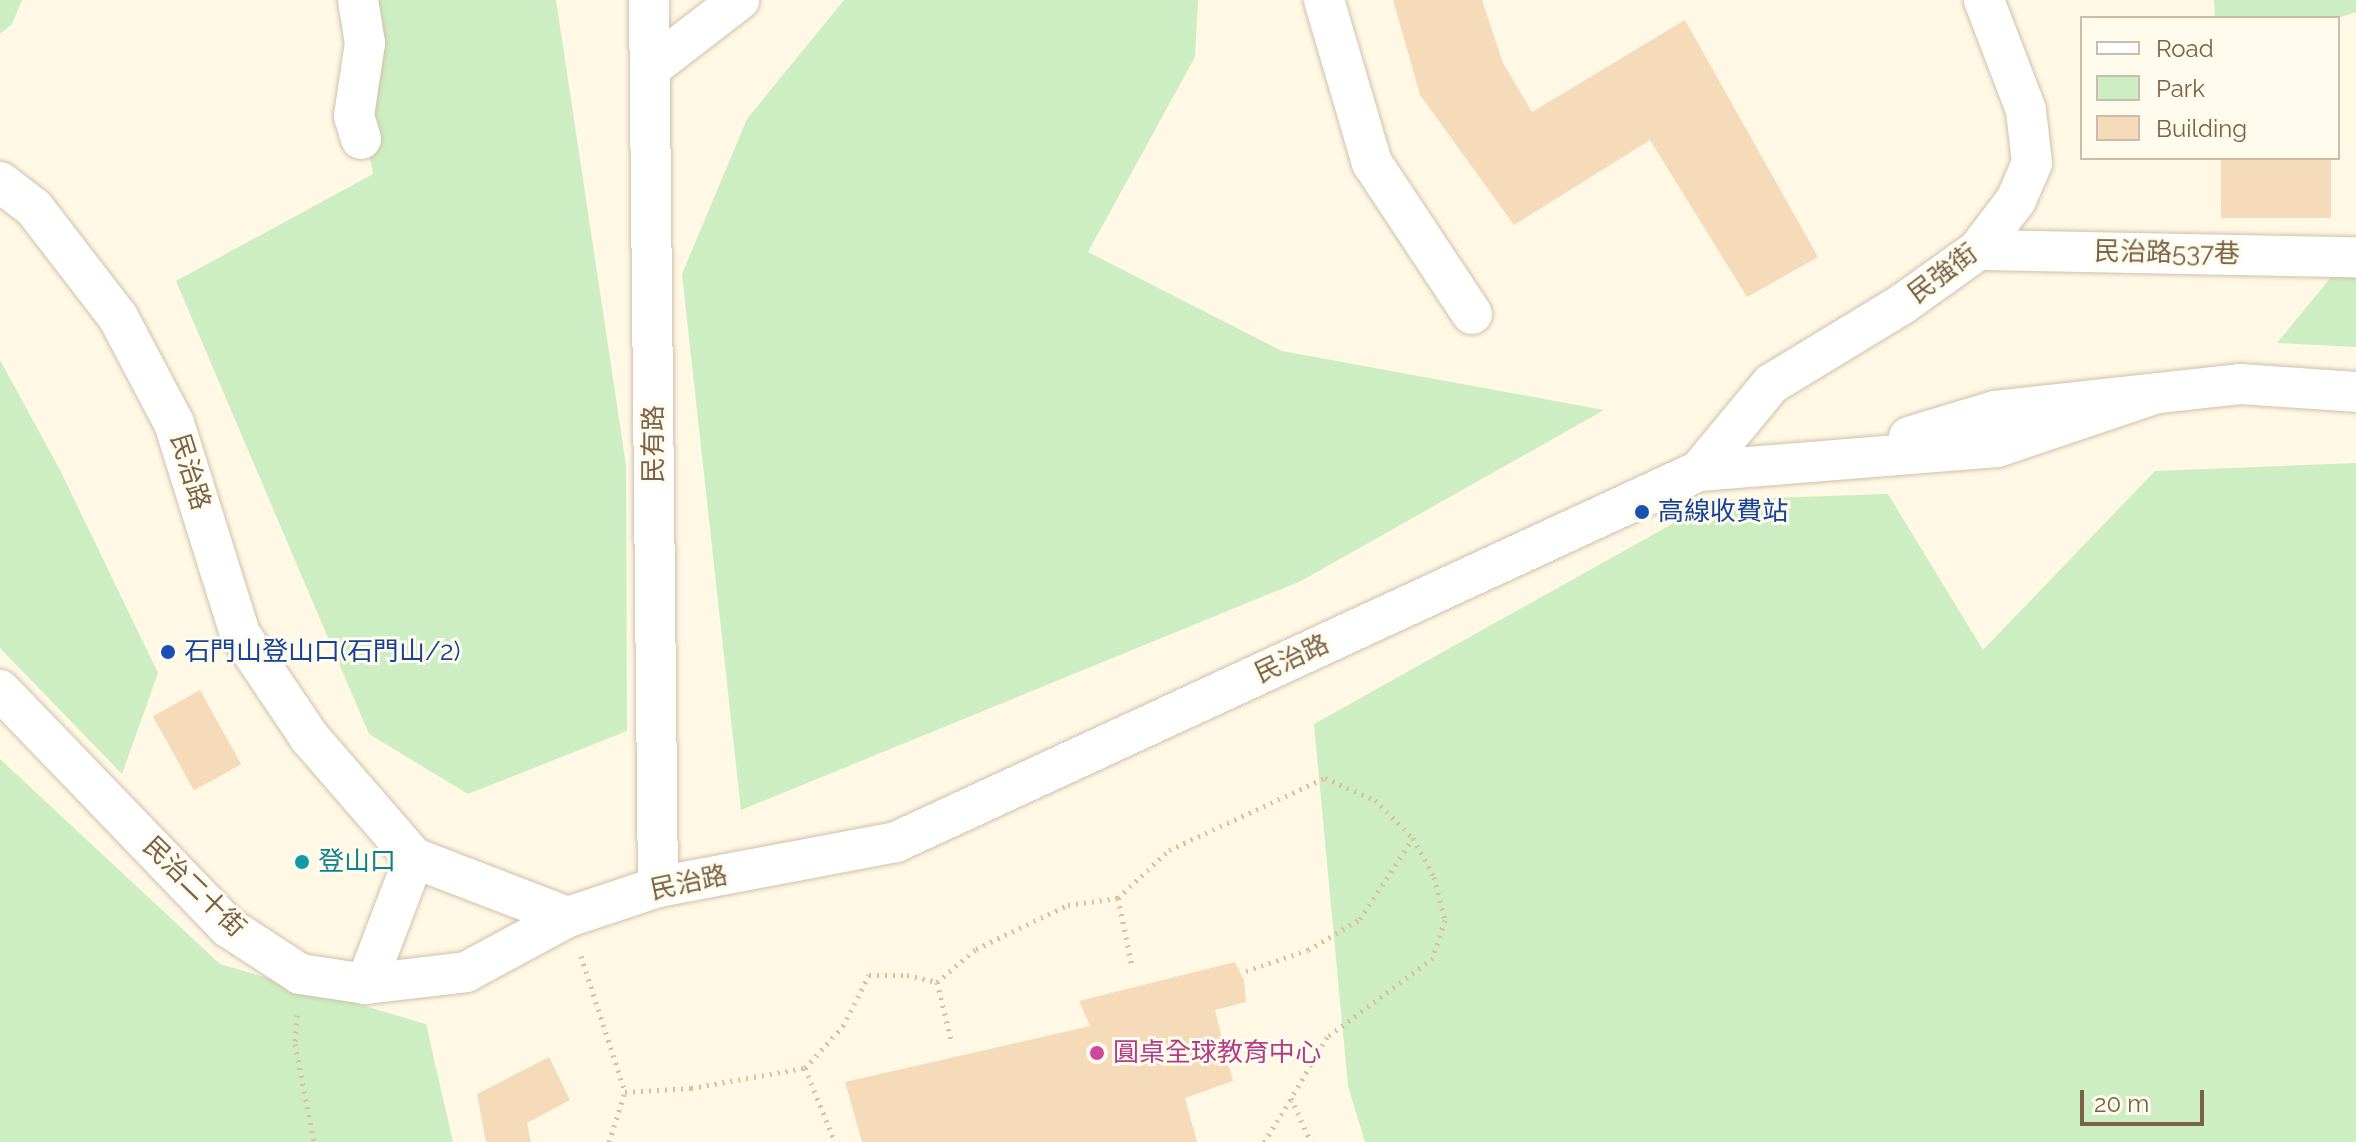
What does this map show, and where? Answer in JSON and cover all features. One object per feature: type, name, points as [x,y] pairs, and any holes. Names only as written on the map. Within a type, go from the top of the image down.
[{"type":"street","points":[[358,0],[365,43],[354,116],[361,139]]},
{"type":"street","name":"民有路","points":[[649,0],[658,887]]},
{"type":"street","points":[[652,67],[739,0]]},
{"type":"street","points":[[1324,0],[1372,163],[1472,314]]},
{"type":"street","name":"民強街","points":[[1699,471],[1771,384],[1901,305],[1978,250],[2016,200],[2032,163],[2026,110],[1984,0]]},
{"type":"street","name":"民治路","points":[[0,182],[34,208],[118,317],[174,423],[240,634],[310,738],[414,858],[568,917],[658,887],[896,842],[1699,471]]},
{"type":"street","name":"民治路537巷","points":[[1978,250],[2356,257]]},
{"type":"street","points":[[1699,471],[1831,460],[1995,411],[2240,384],[2356,392]]},
{"type":"street","name":"民治二十街","points":[[0,690],[228,927],[300,974],[366,984],[466,972],[568,917]]},
{"type":"street","points":[[366,984],[414,858]]},
{"type":"path","points":[[937,982],[976,949],[1068,905],[1118,898],[1169,850],[1325,778],[1375,800],[1413,838],[1434,877],[1445,920],[1433,958],[1327,1037],[1264,1142]]},
{"type":"path","points":[[1246,971],[1308,950],[1360,919],[1413,838]]},
{"type":"path","points":[[1118,898],[1132,966]]},
{"type":"path","points":[[568,917],[625,1092],[609,1142]]},
{"type":"path","points":[[300,974],[295,1044],[314,1142]]},
{"type":"path","points":[[625,1092],[691,1088],[805,1068],[843,1026],[869,975],[907,975],[937,982]]},
{"type":"path","points":[[937,982],[952,1044]]},
{"type":"path","points":[[805,1068],[835,1142]]},
{"type":"path","points":[[1291,1098],[1311,1142]]},
{"type":"green space","points":[[0,0],[22,0],[12,24],[0,34]]},
{"type":"green space","points":[[342,0],[556,0],[626,465],[627,731],[468,794],[369,734],[176,281],[373,174]]},
{"type":"green space","points":[[844,0],[1198,0],[1195,57],[1088,252],[1282,351],[1604,410],[1301,581],[741,810],[682,274],[747,119]]},
{"type":"green space","points":[[2214,0],[2356,0],[2356,12],[2340,17],[2215,16]]},
{"type":"green space","points":[[2356,247],[2356,347],[2277,343]]},
{"type":"green space","points":[[0,360],[60,470],[158,673],[122,774],[0,648]]},
{"type":"green space","points":[[2356,463],[2356,1142],[1365,1142],[1348,1086],[1314,724],[1715,500],[1888,494],[1983,650],[2155,471]]},
{"type":"green space","points":[[0,759],[220,964],[426,1024],[453,1142],[0,1142]]},
{"type":"building","points":[[1393,0],[1482,0],[1503,63],[1532,112],[1685,20],[1818,257],[1747,297],[1650,140],[1514,225],[1420,95]]},
{"type":"building","points":[[2221,160],[2331,160],[2331,218],[2221,218]]},
{"type":"building","points":[[200,690],[241,764],[194,791],[153,716]]},
{"type":"building","name":"圓桌全球教育中心","points":[[1235,962],[1244,980],[1246,1002],[1215,1010],[1233,1081],[1185,1098],[1197,1142],[862,1142],[845,1082],[1090,1026],[1079,1001]]},
{"type":"building","points":[[549,1057],[570,1100],[527,1123],[531,1142],[486,1142],[477,1094]]},
{"type":"place","name":"高線收費站","points":[[1642,512]]},
{"type":"place","name":"石門山登山口(石門山/2)","points":[[168,652]]},
{"type":"place","name":"登山口","points":[[302,862]]},
{"type":"place","name":"圓桌全球教育中心","points":[[1097,1053]]}]
